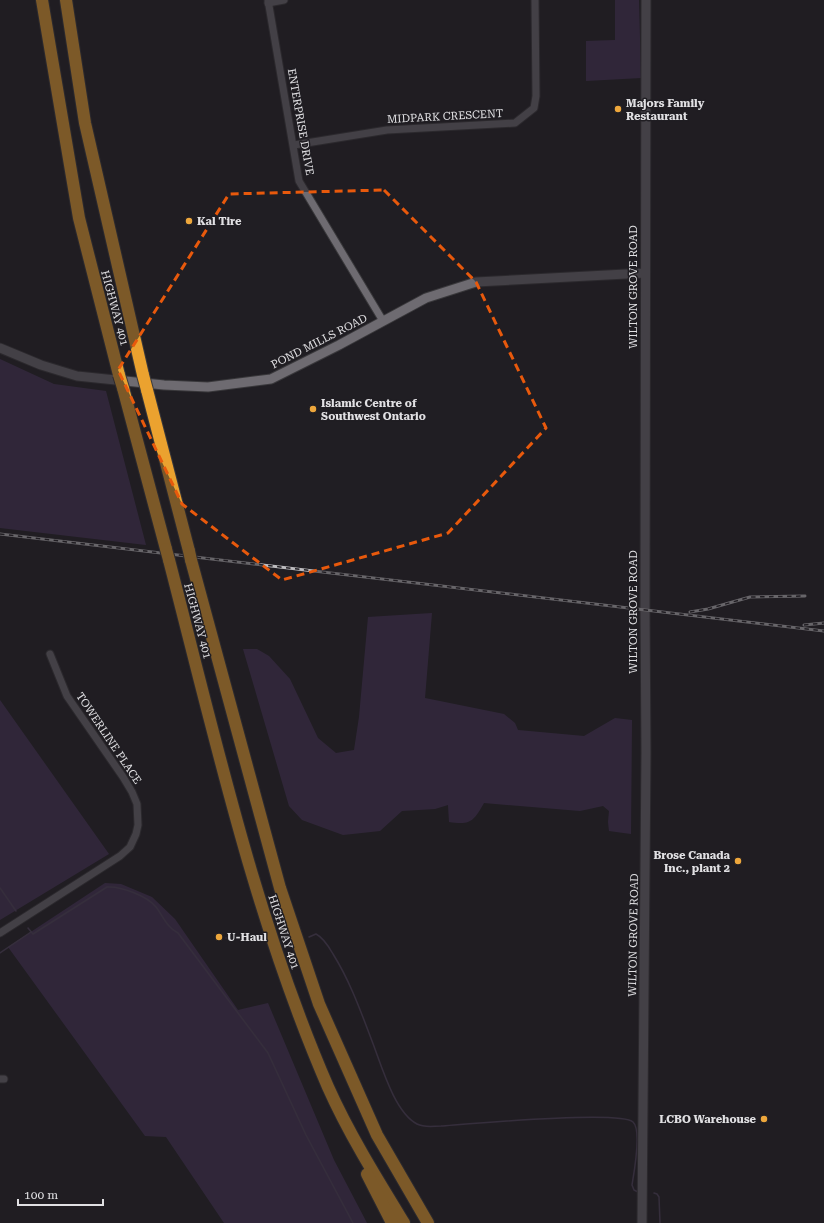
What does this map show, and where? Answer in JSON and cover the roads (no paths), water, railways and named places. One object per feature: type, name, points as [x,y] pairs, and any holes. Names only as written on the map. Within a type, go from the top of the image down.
[{"type":"highway","name":"HIGHWAY 401","points":[[66,0],[85,123],[143,375],[190,556],[280,888],[319,1004],[377,1135],[428,1223]]},
{"type":"highway","name":"HIGHWAY 401","points":[[42,4],[79,218],[119,375],[168,554],[250,868],[270,931],[302,1022],[329,1088],[353,1136],[404,1223]]},
{"type":"highway","points":[[353,1136],[360,1162],[392,1223]]},
{"type":"main road","name":"WILTON GROVE ROAD","points":[[642,1223],[646,760],[646,0]]},
{"type":"main road","name":"POND MILLS ROAD","points":[[0,348],[41,365],[77,376],[157,384],[208,387],[271,379],[339,346],[426,298],[476,282],[645,273]]},
{"type":"street","points":[[268,1],[284,0]]},
{"type":"street","name":"MIDPARK CRESCENT","points":[[294,145],[387,130],[515,123],[534,108],[536,96],[535,0]]},
{"type":"street","name":"ENTERPRISE DRIVE","points":[[268,1],[299,181],[383,321]]},
{"type":"street","name":"TOWERLINE PLACE","points":[[0,932],[120,856],[130,847],[138,825],[139,811],[132,792],[67,696],[50,654]]},
{"type":"waterway","points":[[28,928],[33,934],[107,887],[119,888],[133,892],[152,903],[168,925],[178,933],[268,1053],[306,1135],[353,1223]]},
{"type":"waterway","points":[[0,888],[16,911]]},
{"type":"waterway","points":[[0,953],[31,932]]},
{"type":"waterway","points":[[309,937],[316,934],[321,938],[328,946],[339,964],[359,1008],[389,1087],[395,1099],[409,1118],[417,1124],[423,1126],[574,1117],[601,1117],[622,1119],[633,1122],[636,1127],[637,1142],[636,1162],[632,1185],[634,1190],[638,1192]]},
{"type":"waterway","points":[[226,938],[265,939]]},
{"type":"waterway","points":[[654,1193],[659,1197],[660,1223]]},
{"type":"railway","points":[[0,534],[824,631]]},
{"type":"railway","points":[[690,612],[708,609],[750,597],[805,596]]},
{"type":"railway","points":[[804,625],[824,623]]},
{"type":"place","name":"Majors Family Restaurant","points":[[618,109]]},
{"type":"place","name":"Kal Tire","points":[[189,221]]},
{"type":"place","name":"Islamic Centre of Southwest Ontario","points":[[313,409]]},
{"type":"place","name":"Brose Canada Inc., plant 2","points":[[738,861]]},
{"type":"place","name":"U-Haul","points":[[219,937]]},
{"type":"place","name":"LCBO Warehouse","points":[[764,1119]]}]
